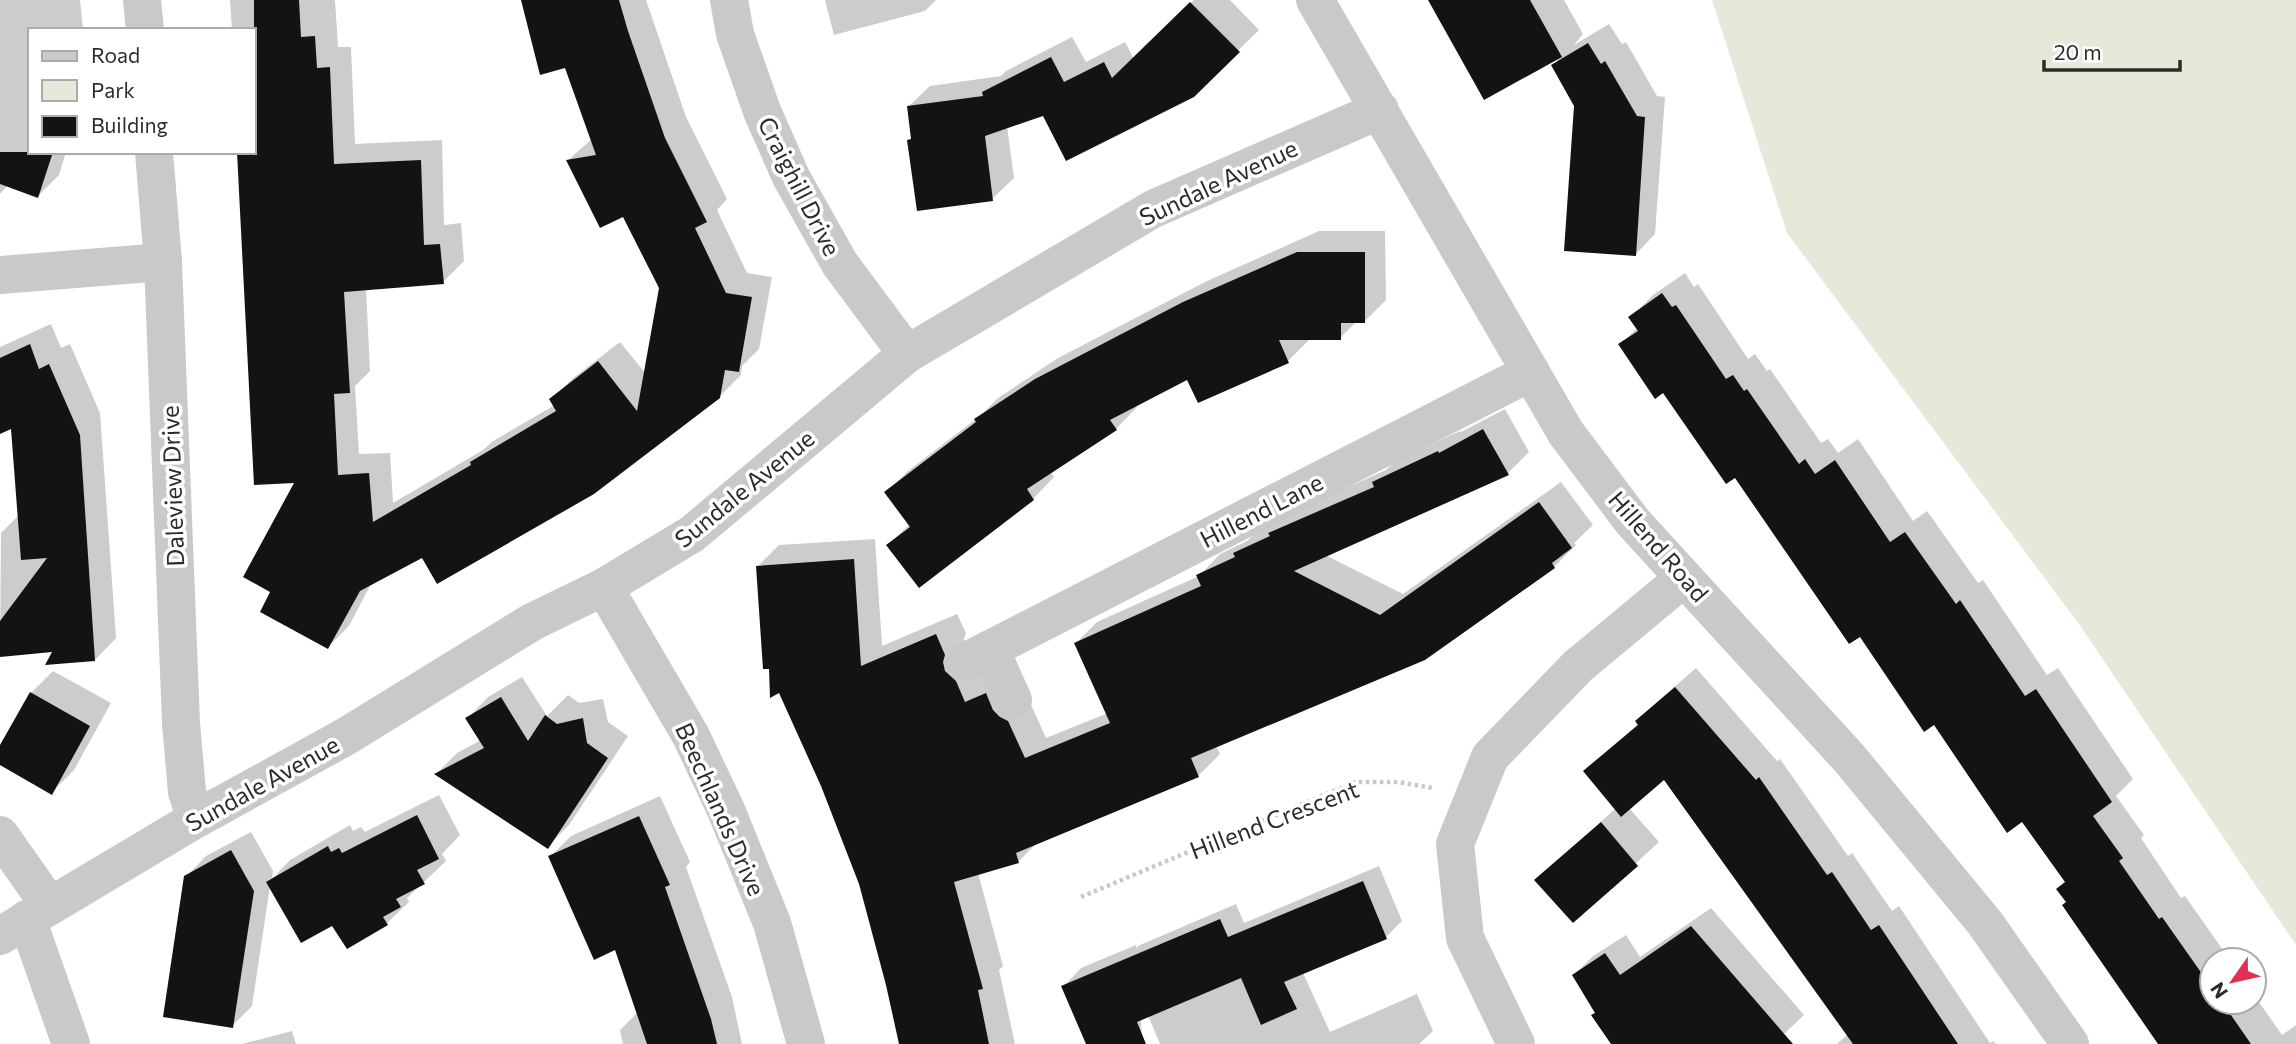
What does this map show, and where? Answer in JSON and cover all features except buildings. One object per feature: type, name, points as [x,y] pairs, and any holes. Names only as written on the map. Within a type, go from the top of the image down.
[{"type":"street","points":[[142,0],[145,28]]},
{"type":"street","name":"Craighill Drive","points":[[729,0],[736,34],[762,111],[792,177],[840,264],[907,354]]},
{"type":"street","name":"Hillend Road","points":[[1315,0],[1566,433],[1633,522],[1849,758],[1985,923],[2070,1044]]},
{"type":"street","name":"Sundale Avenue","points":[[26,920],[196,820],[345,737],[532,622],[604,587],[692,534],[907,354],[1153,209],[1380,110]]},
{"type":"street","name":"Daleview Drive","points":[[154,154],[163,262],[181,723],[187,792],[196,820]]},
{"type":"street","points":[[0,275],[163,262]]},
{"type":"street","name":"Hillend Lane","points":[[1013,700],[978,656],[1531,372]]},
{"type":"street","points":[[1508,1041],[1465,938],[1455,844],[1490,757],[1578,666],[1684,578]]},
{"type":"street","name":"Beechlands Drive","points":[[604,587],[691,736],[726,810],[772,922],[806,1044]]},
{"type":"street","points":[[0,835],[26,920],[71,1044]]},
{"type":"path","name":"Hillend Crescent","points":[[1080,897],[1355,782],[1398,782],[1435,788],[1474,799]]},
{"type":"green space","points":[[1712,0],[2296,0],[2296,945],[2079,624],[1787,233]]}]
